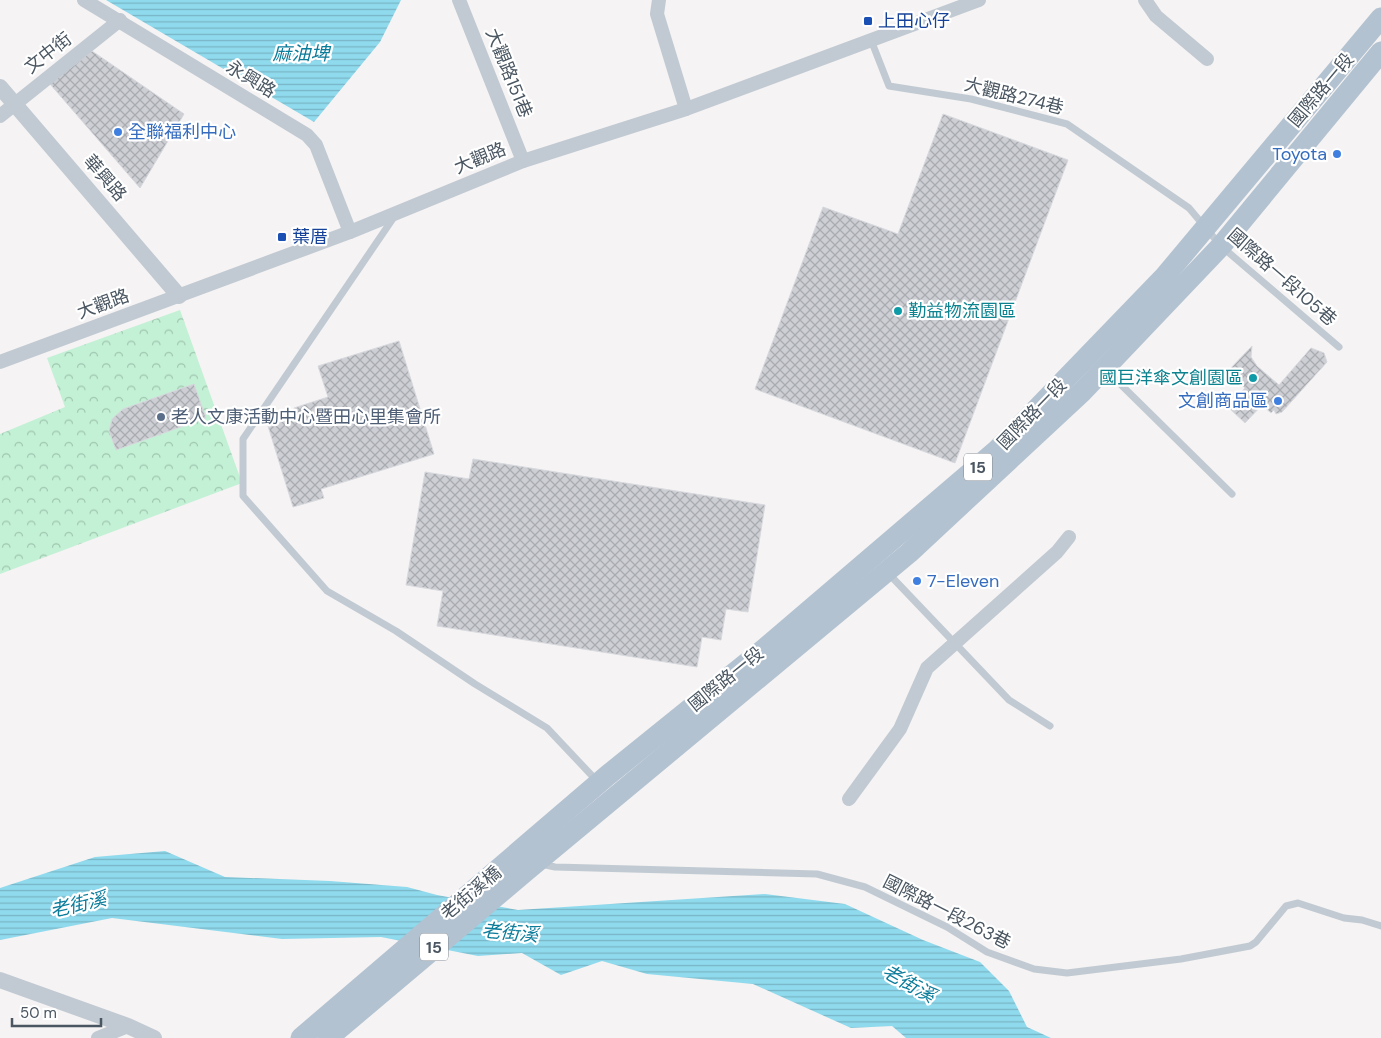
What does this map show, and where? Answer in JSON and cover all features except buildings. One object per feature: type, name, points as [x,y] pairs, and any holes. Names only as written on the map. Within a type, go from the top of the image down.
[{"type":"main road","name":"國際路一段","points":[[526,863],[879,564],[1221,246],[1381,18]]},
{"type":"main road","name":"國際路一段","points":[[1097,361],[1206,230],[1312,118],[1381,52]]},
{"type":"main road","name":"國際路一段","points":[[526,863],[599,783],[763,650],[879,564]]},
{"type":"main road","name":"老街溪橋","points":[[335,1023],[526,863]]},
{"type":"main road","name":"15","points":[[301,1038],[335,1023]]},
{"type":"street","name":"永興路","points":[[84,0],[120,20],[307,135],[316,145],[350,232]]},
{"type":"street","name":"大觀路151巷","points":[[459,0],[523,161]]},
{"type":"street","points":[[659,0],[657,14],[686,109]]},
{"type":"street","name":"大觀路","points":[[0,362],[350,232],[523,161],[686,109],[979,0]]},
{"type":"street","points":[[1145,0],[1156,16],[1207,59]]},
{"type":"street","name":"文中街","points":[[0,116],[120,20]]},
{"type":"street","name":"華興路","points":[[0,87],[179,296]]},
{"type":"street","points":[[849,799],[900,729],[926,668],[1057,552],[1069,537]]},
{"type":"street","points":[[0,980],[128,1026],[154,1038]]},
{"type":"street","points":[[98,1038],[128,1026]]},
{"type":"lane","name":"大觀路274巷","points":[[871,40],[889,86],[971,99],[1067,124],[1189,208],[1206,230]]},
{"type":"lane","points":[[397,212],[243,439],[243,496],[326,591],[396,631],[475,684],[547,728],[599,783]]},
{"type":"lane","name":"國際路一段105巷","points":[[1206,230],[1221,246],[1338,347]]},
{"type":"lane","points":[[1097,361],[1232,494]]},
{"type":"lane","points":[[879,564],[1009,700],[1050,726]]},
{"type":"lane","name":"國際路一段263巷","points":[[526,863],[556,867],[817,874],[865,887],[947,927],[987,952],[1008,961],[1034,969],[1066,973],[1181,959],[1250,946],[1256,942],[1286,906],[1291,903],[1298,903],[1344,918],[1362,920],[1381,926]]},
{"type":"green space","points":[[180,310],[242,483],[0,574],[0,434],[65,407],[47,358]]},
{"type":"water","name":"麻油埤","points":[[106,0],[401,0],[380,42],[314,122]]},
{"type":"water","name":"老街溪","points":[[165,851],[225,877],[330,881],[407,887],[437,895],[518,910],[765,894],[845,904],[923,940],[980,962],[1009,991],[1027,1027],[1051,1038],[906,1038],[892,1026],[851,1028],[753,984],[647,974],[602,961],[561,975],[522,953],[478,956],[381,937],[282,939],[112,918],[0,940],[0,888],[95,857]]},
{"type":"place","name":"上田心仔","points":[[868,21]]},
{"type":"place","name":"全聯福利中心","points":[[118,132]]},
{"type":"place","name":"Toyota","points":[[1337,154]]},
{"type":"place","name":"葉厝","points":[[282,237]]},
{"type":"place","name":"勤益物流園區","points":[[898,311]]},
{"type":"place","name":"國巨洋傘文創園區","points":[[1253,378]]},
{"type":"place","name":"文創商品區","points":[[1278,401]]},
{"type":"place","name":"老人文康活動中心暨田心里集會所","points":[[161,417]]},
{"type":"place","name":"7-Eleven","points":[[917,581]]}]
